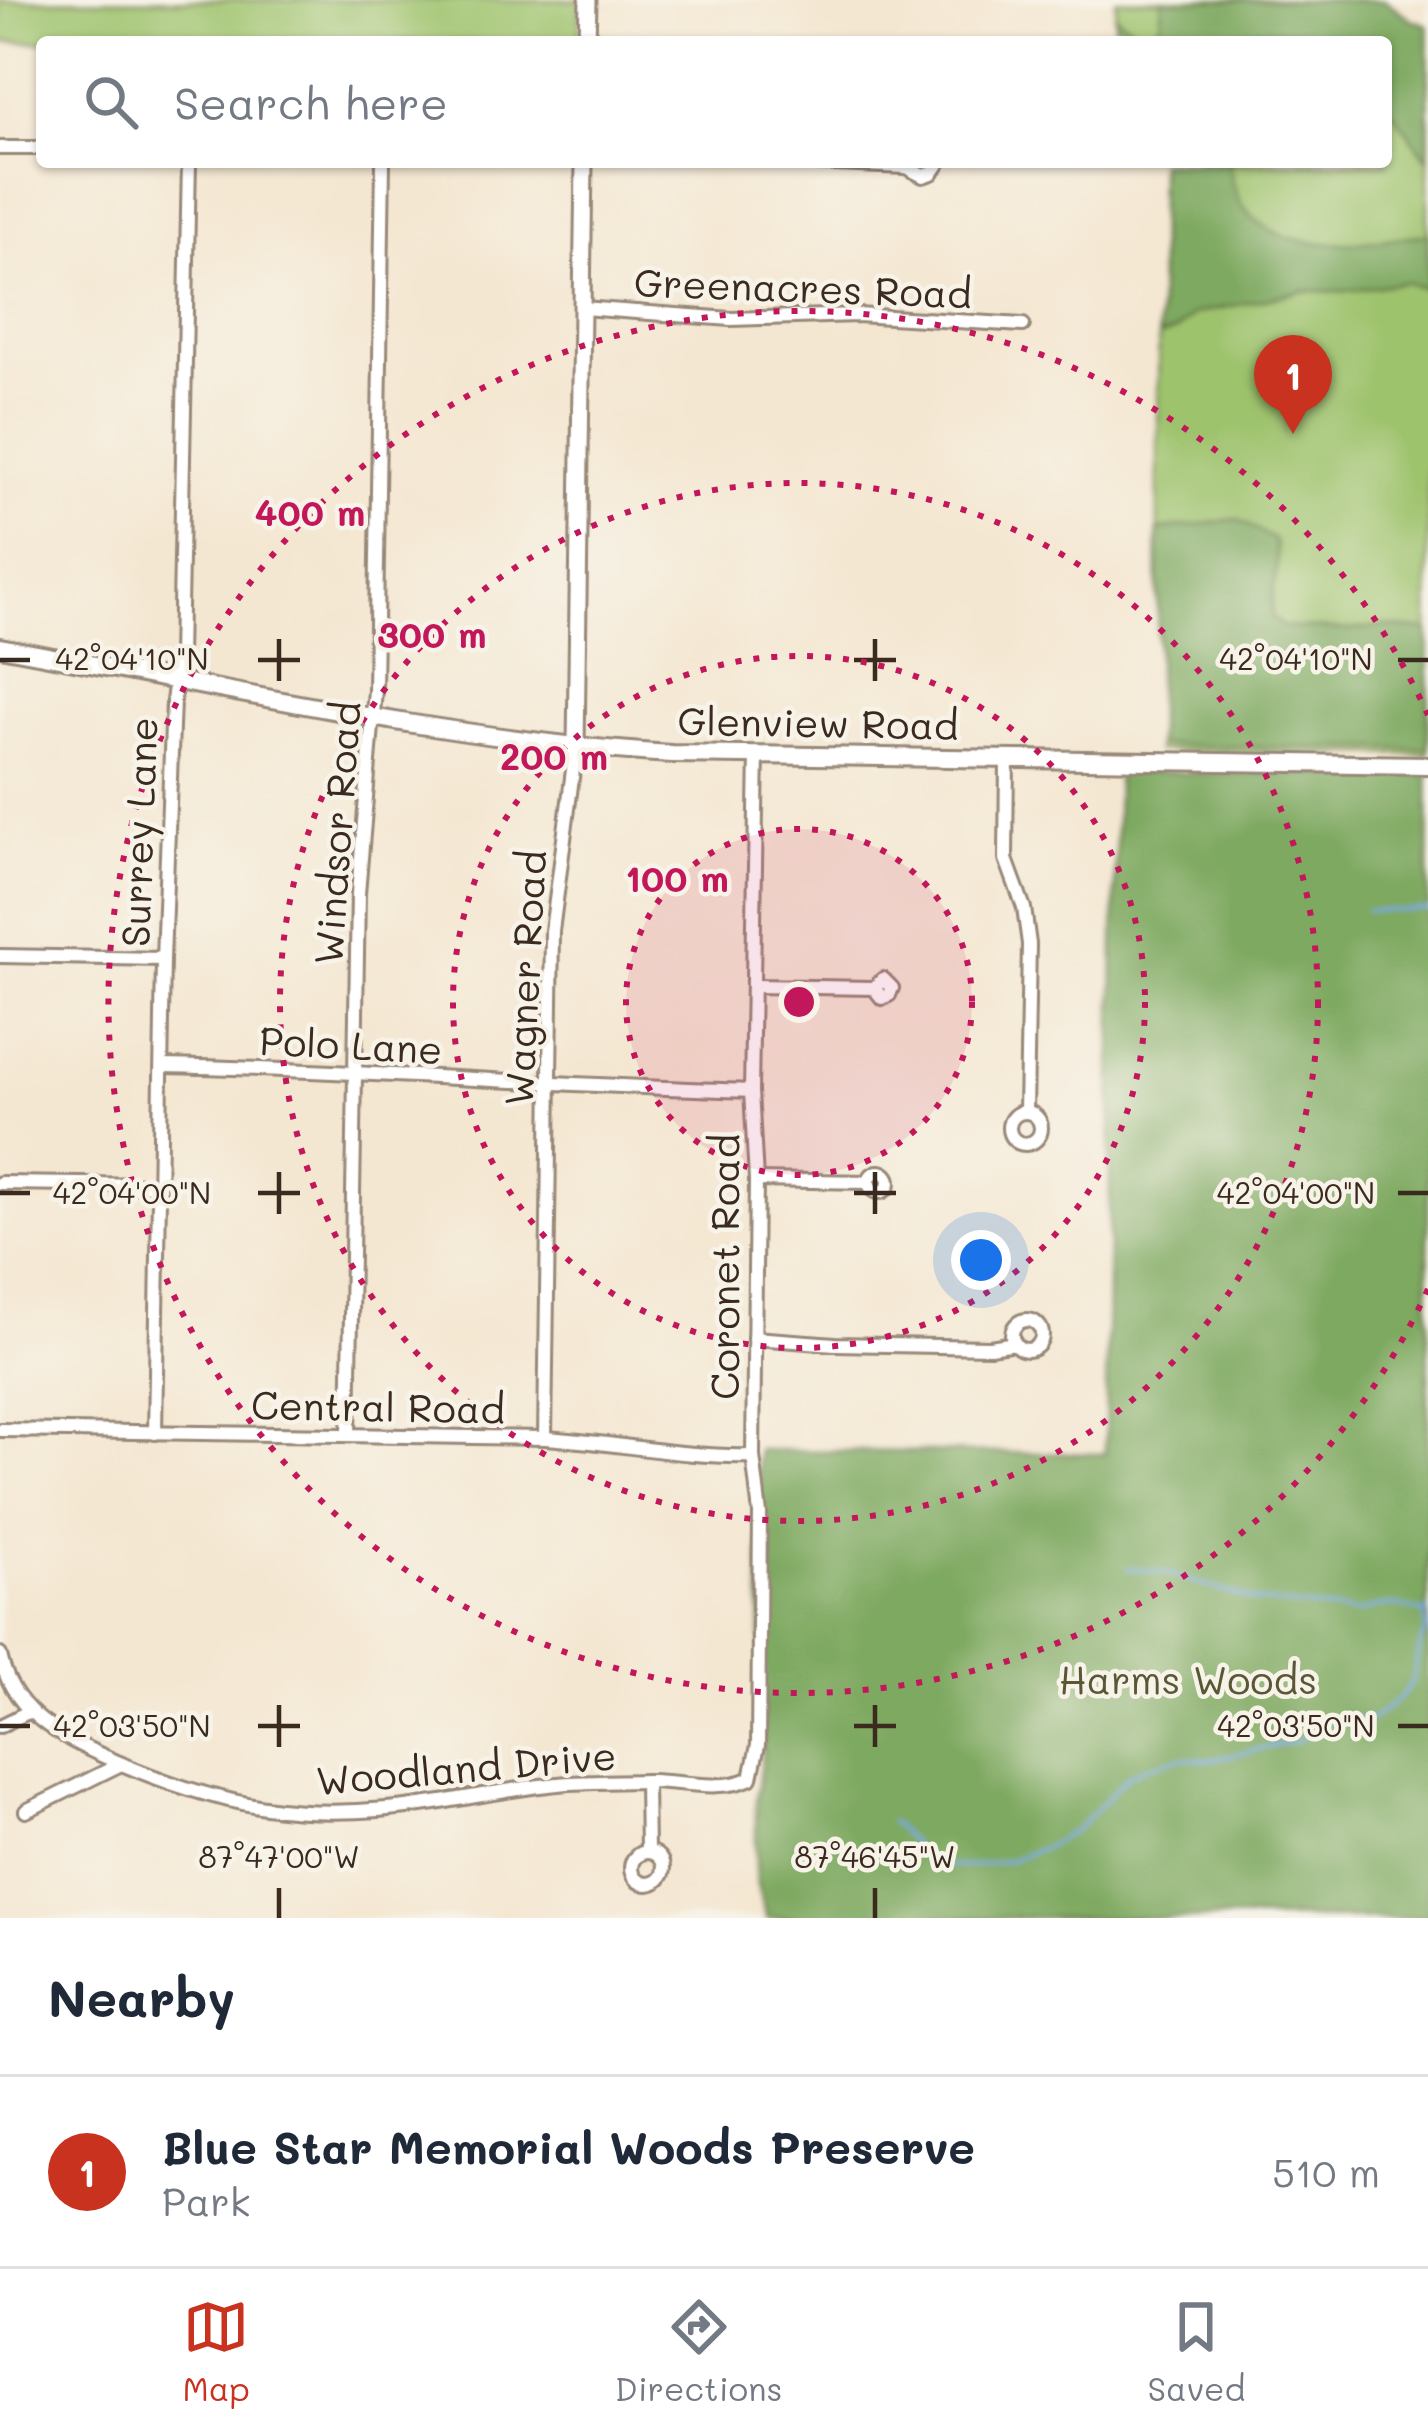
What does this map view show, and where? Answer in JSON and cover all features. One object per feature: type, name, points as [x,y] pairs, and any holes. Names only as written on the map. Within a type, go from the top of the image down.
[{"type":"main road","name":"Glenview Road","points":[[0,646],[576,747],[672,754],[1428,765]]},
{"type":"street","points":[[587,36],[588,0]]},
{"type":"street","points":[[0,148],[36,148]]},
{"type":"street","name":"Surrey Lane","points":[[155,1433],[163,959],[179,657],[189,168]]},
{"type":"street","name":"Windsor Road","points":[[349,1435],[359,865],[373,714],[383,168]]},
{"type":"street","name":"Wagner Road","points":[[545,1438],[552,931],[576,747],[584,168]]},
{"type":"street","points":[[911,168],[923,176],[936,168]]},
{"type":"street","name":"Greenacres Road","points":[[582,308],[731,319],[857,315],[1023,325]]},
{"type":"street","name":"Coronet Road","points":[[751,1778],[758,1745],[760,1514],[753,1456],[757,754]]},
{"type":"street","points":[[1007,758],[1006,859],[1024,908],[1029,944],[1026,1112]]},
{"type":"street","points":[[0,956],[163,959]]},
{"type":"street","points":[[754,986],[874,988]]},
{"type":"street","name":"Polo Lane","points":[[163,1066],[752,1091]]},
{"type":"street","points":[[756,1180],[868,1182]]},
{"type":"street","points":[[0,1183],[159,1185]]},
{"type":"street","points":[[754,1338],[990,1347],[1015,1343]]},
{"type":"street","name":"Central Road","points":[[0,1430],[545,1438],[626,1443],[707,1457],[753,1456]]},
{"type":"street","points":[[0,1655],[3,1670],[28,1712],[0,1726]]},
{"type":"street","name":"Woodland Drive","points":[[28,1712],[121,1764],[234,1804],[305,1812],[392,1809],[545,1785],[646,1781],[728,1785],[751,1778]]},
{"type":"street","points":[[26,1810],[121,1764]]},
{"type":"street","points":[[646,1781],[647,1852]]},
{"type":"green space","points":[[0,0],[580,0],[579,36],[36,36],[36,42],[0,42]]},
{"type":"green space","points":[[1116,0],[1288,0],[1288,31],[1322,36],[1115,36]]},
{"type":"green space","points":[[1162,0],[1385,0],[1428,25],[1428,159],[1392,111],[1392,36],[1259,30],[1241,36],[1115,36],[1115,15],[1144,35],[1160,25]]},
{"type":"green space","points":[[1392,62],[1428,62],[1428,755],[1157,751],[1159,168],[1392,168]]},
{"type":"green space","points":[[1159,168],[1229,168],[1243,206],[1260,224],[1304,241],[1354,243],[1428,234],[1428,290],[1405,282],[1346,291],[1302,291],[1194,314],[1176,331],[1159,337]]},
{"type":"green space","points":[[1237,519],[1274,540],[1272,617],[1283,627],[1428,630],[1428,749],[1157,745],[1158,530]]},
{"type":"green space","name":"Harms Woods","points":[[1117,772],[1428,775],[1428,1918],[766,1918],[756,1880],[756,1799],[763,1748],[758,1450],[1105,1454]]},
{"type":"waterway","points":[[1366,911],[1428,910]]},
{"type":"waterway","points":[[1128,1569],[1163,1572],[1254,1601],[1359,1613],[1392,1606],[1424,1613]]},
{"type":"waterway","points":[[890,1821],[933,1864],[963,1867],[1011,1860],[1078,1828],[1130,1774],[1155,1764],[1179,1758],[1209,1760],[1295,1742],[1341,1718],[1370,1720],[1410,1685],[1428,1610]]},
{"type":"place","name":"Blue Star Memorial Woods Preserve","points":[[1293,434]]}]
